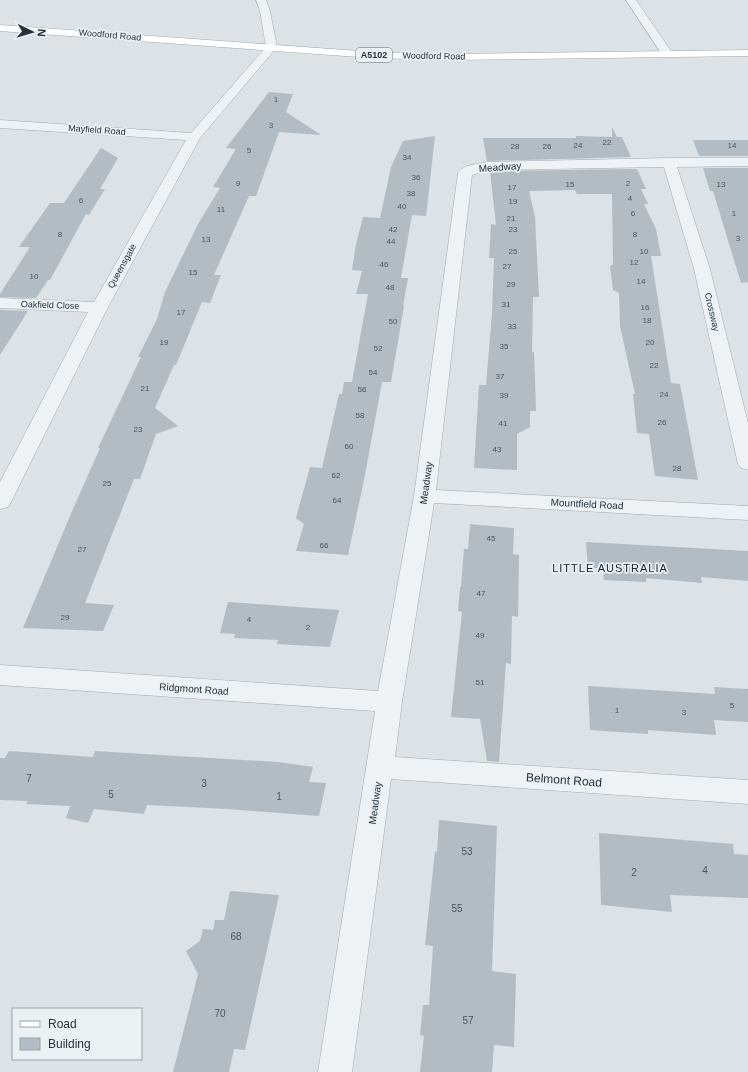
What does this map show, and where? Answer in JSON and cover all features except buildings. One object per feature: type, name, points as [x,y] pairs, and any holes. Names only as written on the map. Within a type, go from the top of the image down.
[{"type":"main road","name":"Woodford Road","points":[[0,28],[372,55],[449,57],[748,53]]},
{"type":"street","points":[[261,0],[265,11],[272,47]]},
{"type":"street","points":[[631,0],[667,54]]},
{"type":"street","name":"Queensgate","points":[[0,502],[100,307],[194,137],[272,47]]},
{"type":"street","name":"Mayfield Road","points":[[0,124],[194,137]]},
{"type":"street","name":"Meadway","points":[[335,1072],[389,702],[425,496],[465,173],[473,169],[488,166],[669,162],[748,162]]},
{"type":"street","name":"Crossway","points":[[669,162],[702,269],[748,464]]},
{"type":"street","name":"Oakfield Close","points":[[0,303],[100,307]]},
{"type":"street","name":"Mountfield Road","points":[[425,496],[748,513]]},
{"type":"street","name":"Ridgmont Road","points":[[0,675],[389,702]]},
{"type":"street","name":"Belmont Road","points":[[380,768],[748,792]]},
{"type":"district","name":"LITTLE AUSTRALIA","points":[[610,568]]}]
